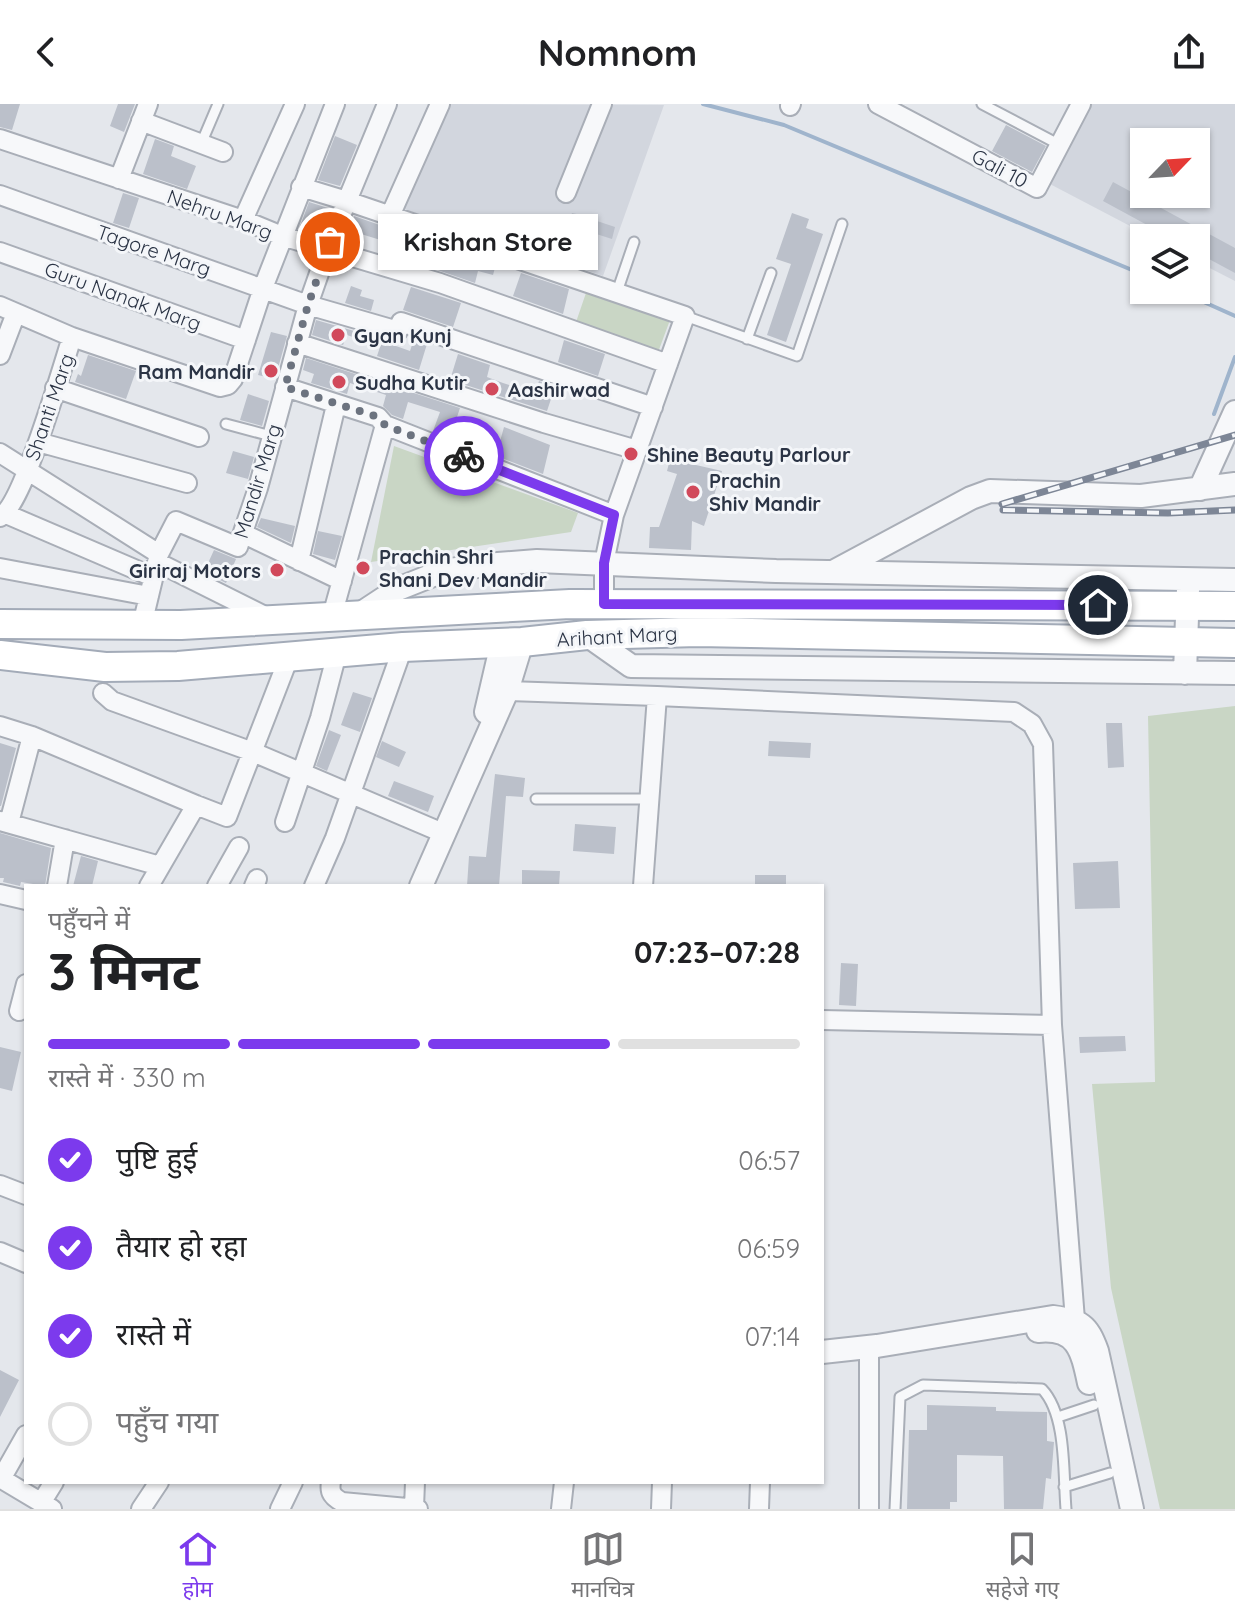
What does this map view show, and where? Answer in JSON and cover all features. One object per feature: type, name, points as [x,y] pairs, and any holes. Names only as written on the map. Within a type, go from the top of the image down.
[{"type":"main road","name":"Arihant Marg","points":[[0,624],[142,625],[528,605],[1188,593],[1235,606]]},
{"type":"main road","name":"Arihant Marg","points":[[0,655],[105,667],[178,666],[403,647],[587,635],[698,632],[1235,643]]},
{"type":"street","points":[[243,220],[295,104]]},
{"type":"street","points":[[2,344],[8,310],[72,337],[220,387],[228,385],[233,379],[282,236],[335,104]]},
{"type":"street","name":"Mandir Marg","points":[[142,625],[156,564],[176,521],[238,547],[308,305],[387,104]]},
{"type":"street","points":[[390,216],[440,104]]},
{"type":"street","points":[[566,193],[602,104]]},
{"type":"street","name":"Gali 10","points":[[878,104],[1037,188],[1060,145],[1075,106]]},
{"type":"street","points":[[119,179],[144,112],[201,144],[223,152]]},
{"type":"street","name":"Nehru Marg","points":[[0,139],[243,220],[282,236],[440,283],[668,364]]},
{"type":"street","points":[[301,187],[685,316],[614,515],[604,563],[604,604]]},
{"type":"street","name":"Tagore Marg","points":[[0,195],[308,305],[398,331],[401,322],[653,407]]},
{"type":"street","name":"Guru Nanak Marg","points":[[0,252],[246,340]]},
{"type":"street","name":"Shanti Marg","points":[[3,515],[38,442],[72,337]]},
{"type":"street","points":[[297,343],[530,419],[637,450]]},
{"type":"street","points":[[285,387],[378,417],[385,425],[614,515]]},
{"type":"street","points":[[55,388],[199,437]]},
{"type":"street","points":[[299,561],[336,405]]},
{"type":"street","points":[[1200,489],[1234,417]]},
{"type":"street","points":[[385,425],[342,581],[346,615],[443,571],[537,561],[834,572],[1188,593],[1235,580]]},
{"type":"street","points":[[38,442],[187,483]]},
{"type":"street","points":[[0,453],[156,564]]},
{"type":"street","points":[[834,572],[971,498],[990,491],[1141,496],[1235,484]]},
{"type":"street","points":[[3,515],[156,564],[271,619]]},
{"type":"street","points":[[244,534],[342,581]]},
{"type":"street","points":[[0,568],[149,596]]},
{"type":"street","points":[[1185,673],[1188,593]]},
{"type":"street","points":[[587,635],[631,666],[1235,673]]},
{"type":"street","points":[[414,884],[507,691],[512,642]]},
{"type":"street","points":[[422,884],[512,642]]},
{"type":"street","points":[[315,884],[403,647]]},
{"type":"street","points":[[285,822],[320,718],[337,653]]},
{"type":"street","points":[[0,726],[32,736],[227,817],[289,657]]},
{"type":"street","points":[[507,691],[1014,712],[1032,724],[1043,744],[1052,1025],[1075,1320]]},
{"type":"street","points":[[103,693],[112,701],[253,752],[440,832]]},
{"type":"street","points":[[643,884],[657,696]]},
{"type":"street","points":[[32,736],[5,822],[160,866]]},
{"type":"street","points":[[150,884],[196,805]]},
{"type":"street","points":[[57,884],[65,839]]},
{"type":"street","points":[[218,884],[239,847]]},
{"type":"street","points":[[0,894],[24,900]]},
{"type":"street","points":[[0,1007],[23,1012]]},
{"type":"street","points":[[824,1020],[1052,1025]]},
{"type":"street","points":[[0,1185],[24,1194]]},
{"type":"street","points":[[0,1252],[24,1262]]},
{"type":"street","points":[[824,1365],[870,1352],[1053,1317],[1075,1320],[1090,1331],[1117,1471],[1132,1509]]},
{"type":"street","points":[[824,1352],[870,1352],[1057,1329],[1077,1344],[1102,1403]]},
{"type":"street","points":[[869,1509],[870,1352]]},
{"type":"street","points":[[24,1438],[1,1478],[47,1506],[53,1484]]},
{"type":"street","points":[[1117,1471],[1118,1509]]},
{"type":"street","points":[[141,1509],[158,1484]]},
{"type":"street","points":[[280,1509],[292,1484]]},
{"type":"street","points":[[331,1484],[333,1497],[342,1502],[416,1509],[415,1484]]},
{"type":"street","points":[[561,1509],[564,1484]]},
{"type":"street","points":[[661,1509],[662,1484]]},
{"type":"street","points":[[759,1509],[760,1484]]},
{"type":"lane","points":[[201,144],[218,104]]},
{"type":"lane","points":[[982,104],[1060,145]]},
{"type":"lane","points":[[685,316],[797,356],[842,224]]},
{"type":"lane","points":[[617,292],[634,242]]},
{"type":"lane","points":[[563,274],[571,249]]},
{"type":"lane","points":[[747,339],[771,273]]},
{"type":"lane","points":[[226,424],[271,436]]},
{"type":"lane","points":[[536,799],[649,799]]},
{"type":"lane","points":[[895,1509],[900,1397],[923,1385],[1042,1389],[1049,1396],[1058,1417],[1066,1509]]},
{"type":"lane","points":[[1058,1417],[1102,1403]]},
{"type":"lane","points":[[1064,1487],[1117,1471]]},
{"type":"shaded area","points":[[450,104],[664,105],[603,276],[401,208]]},
{"type":"shaded area","points":[[1089,104],[1235,104],[1235,281],[1210,268],[1210,224],[1130,226],[1048,183]]},
{"type":"green space","points":[[587,290],[670,320],[657,355],[575,325]]},
{"type":"green space","points":[[394,446],[578,513],[571,532],[371,562]]},
{"type":"green space","points":[[1235,706],[1235,1509],[1160,1509],[1111,1288],[1092,1084],[1155,1082],[1148,716]]},
{"type":"building","points":[[0,104],[20,104],[12,130],[0,127]]},
{"type":"building","points":[[118,104],[135,104],[124,132],[110,126]]},
{"type":"building","points":[[1006,125],[1046,146],[1032,172],[992,151]]},
{"type":"building","points":[[335,136],[357,145],[340,186],[318,180]]},
{"type":"building","points":[[155,139],[174,146],[171,156],[196,166],[187,189],[143,174]]},
{"type":"building","points":[[1113,182],[1130,191],[1130,208],[1161,208],[1191,224],[1145,224],[1103,201]]},
{"type":"building","points":[[123,193],[139,198],[129,228],[113,223]]},
{"type":"building","points":[[309,202],[331,209],[320,235],[299,229]]},
{"type":"building","points":[[572,213],[615,227],[612,239],[568,225]]},
{"type":"building","points":[[792,213],[809,219],[806,228],[823,234],[786,342],[767,335],[791,264],[776,259]]},
{"type":"building","points":[[354,216],[391,229],[387,242],[348,230]]},
{"type":"building","points":[[1210,234],[1235,248],[1235,273],[1210,260]]},
{"type":"building","points":[[458,251],[496,264],[493,275],[478,271],[475,283],[426,266],[429,258],[453,266]]},
{"type":"building","points":[[521,273],[569,289],[563,314],[513,296]]},
{"type":"building","points":[[351,286],[362,290],[360,296],[374,300],[371,311],[345,303]]},
{"type":"building","points":[[411,287],[461,303],[453,327],[403,310]]},
{"type":"building","points":[[316,320],[375,337],[373,344],[347,335],[343,345],[312,335]]},
{"type":"building","points":[[271,332],[287,336],[275,379],[258,375]]},
{"type":"building","points":[[414,339],[427,344],[419,370],[377,356],[382,341],[410,351]]},
{"type":"building","points":[[564,340],[605,354],[598,376],[558,362]]},
{"type":"building","points":[[458,354],[490,365],[487,377],[503,383],[535,393],[539,381],[555,387],[547,411],[450,380]]},
{"type":"building","points":[[88,355],[136,371],[126,399],[75,382],[78,374],[81,376]]},
{"type":"building","points":[[306,358],[460,408],[450,438],[433,431],[440,412],[408,402],[403,419],[392,415],[383,406],[386,395],[350,383],[347,394],[311,383],[314,374],[303,370]]},
{"type":"building","points":[[248,394],[269,401],[262,426],[240,420]]},
{"type":"building","points":[[504,427],[550,445],[543,474],[496,456]]},
{"type":"building","points":[[233,451],[254,457],[248,479],[226,473]]},
{"type":"building","name":"Prachin Shiv Mandir","points":[[670,459],[722,471],[704,526],[692,521],[691,550],[649,548],[650,527],[659,527],[677,474],[667,471]]},
{"type":"building","points":[[261,518],[295,526],[291,543],[257,527]]},
{"type":"building","points":[[318,531],[342,536],[335,560],[313,554]]},
{"type":"building","points":[[214,550],[236,559],[226,583],[204,572]]},
{"type":"building","points":[[353,692],[372,698],[360,732],[341,725]]},
{"type":"building","points":[[1106,723],[1122,723],[1124,767],[1108,768]]},
{"type":"building","points":[[329,730],[341,735],[327,771],[316,766]]},
{"type":"building","points":[[382,741],[406,752],[399,767],[376,757]]},
{"type":"building","points":[[769,741],[811,743],[810,758],[768,756]]},
{"type":"building","points":[[0,743],[16,748],[1,806],[0,806]]},
{"type":"building","points":[[495,774],[525,778],[523,797],[506,796],[499,884],[467,884],[469,856],[486,857]]},
{"type":"building","points":[[394,781],[434,796],[428,812],[388,796]]},
{"type":"building","points":[[575,824],[616,827],[614,854],[573,851]]},
{"type":"building","points":[[0,833],[51,848],[45,884],[21,882],[20,886],[3,882],[4,878],[0,878]]},
{"type":"building","points":[[81,856],[98,861],[92,884],[74,884]]},
{"type":"building","points":[[1118,861],[1120,908],[1075,909],[1073,863]]},
{"type":"building","points":[[522,870],[560,871],[559,884],[522,884]]},
{"type":"building","points":[[755,875],[786,875],[786,884],[755,884]]},
{"type":"building","points":[[841,963],[858,964],[856,1006],[839,1005]]},
{"type":"building","points":[[1125,1036],[1126,1051],[1080,1053],[1079,1037]]},
{"type":"building","points":[[0,1047],[21,1052],[12,1091],[0,1088]]},
{"type":"building","points":[[0,1370],[19,1380],[0,1417]]},
{"type":"building","points":[[927,1405],[1047,1412],[1047,1441],[1054,1442],[1051,1479],[1046,1478],[1043,1509],[1004,1509],[1003,1456],[957,1455],[957,1502],[950,1502],[950,1509],[907,1509],[909,1430],[927,1430]]},
{"type":"waterway","points":[[703,104],[784,125],[1130,269]]},
{"type":"waterway","points":[[1208,304],[1235,316]]},
{"type":"waterway","points":[[1214,414],[1235,357]]},
{"type":"railway","points":[[1002,504],[1235,435]]},
{"type":"railway","points":[[1003,510],[1168,513],[1235,510]]},
{"type":"way so far","points":[[330,242],[285,387],[378,417],[385,425],[464,456]]},
{"type":"place","name":"Krishan Store","points":[[330,242]]},
{"type":"place","name":"Gyan Kunj","points":[[338,335]]},
{"type":"place","name":"Ram Mandir","points":[[271,371]]},
{"type":"place","name":"Sudha Kutir","points":[[339,382]]},
{"type":"place","name":"Aashirwad","points":[[492,389]]},
{"type":"place","name":"Shine Beauty Parlour","points":[[631,454]]},
{"type":"place","name":"Prachin Shiv Mandir","points":[[693,492]]},
{"type":"place","name":"Prachin Shri Shani Dev Mandir","points":[[363,568]]},
{"type":"place","name":"Giriraj Motors","points":[[277,570]]},
{"type":"route","points":[[464,456],[614,515],[604,563],[604,604],[1098,605]]}]
